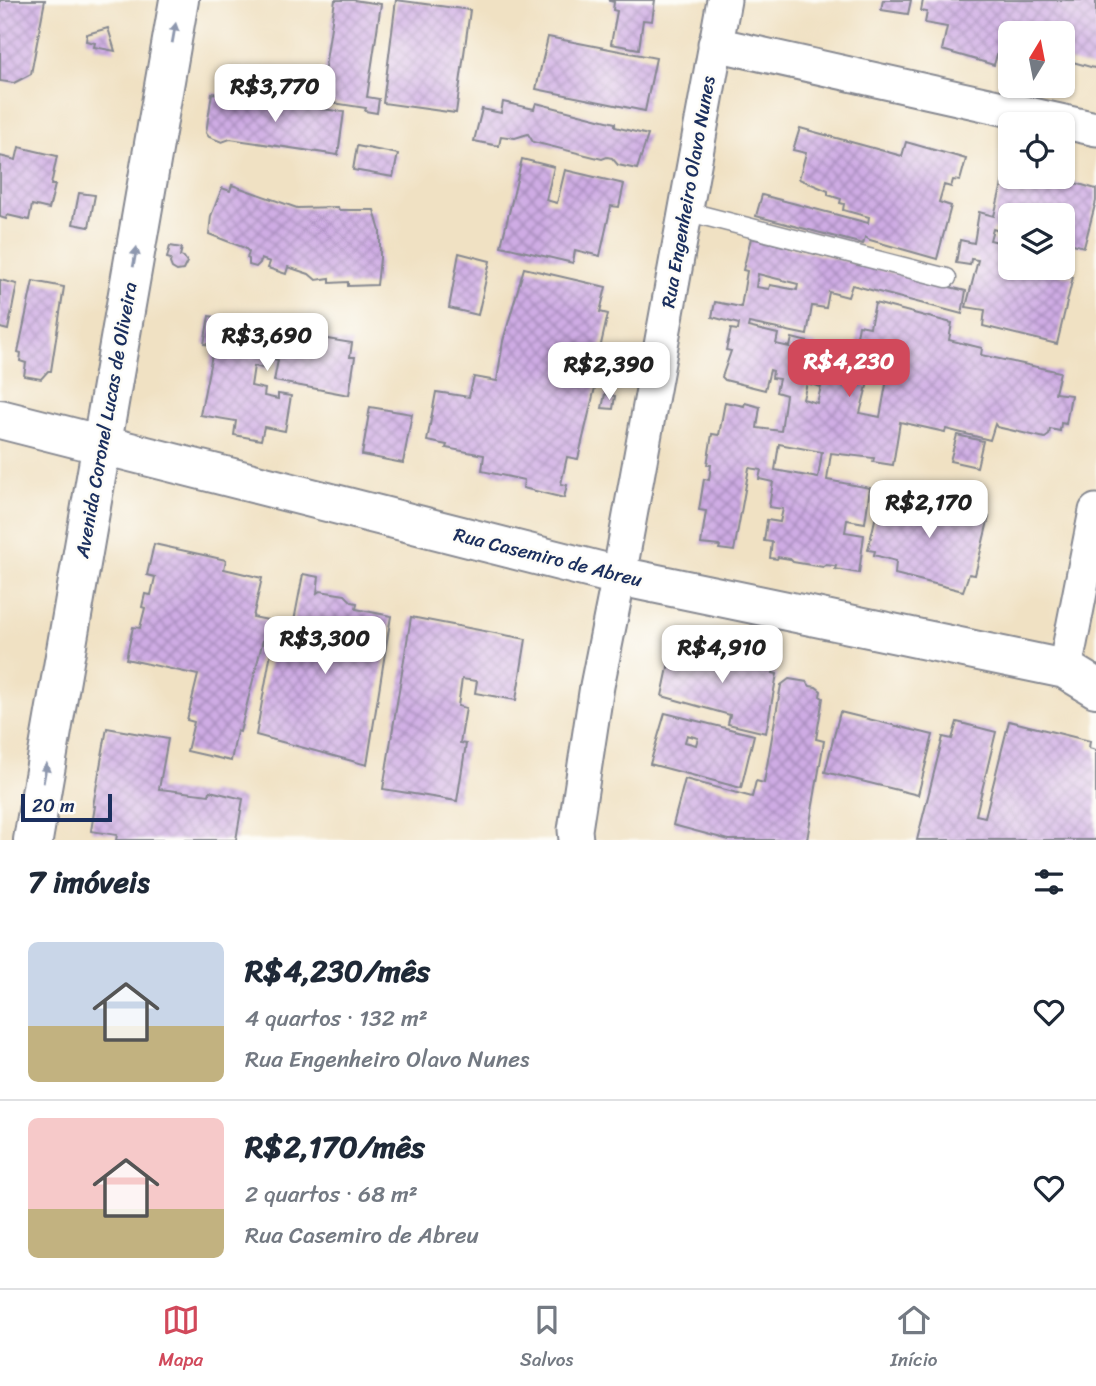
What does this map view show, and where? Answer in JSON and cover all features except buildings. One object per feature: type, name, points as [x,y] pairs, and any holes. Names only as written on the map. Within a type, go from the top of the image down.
[{"type":"street","name":"Avenida Coronel Lucas de Oliveira","points":[[33,840],[179,0]]},
{"type":"street","name":"Rua Engenheiro Olavo Nunes","points":[[576,840],[575,830],[597,686],[724,0]]},
{"type":"street","points":[[715,44],[1096,129]]},
{"type":"street","name":"Rua Casemiro de Abreu","points":[[0,419],[619,576],[1080,678]]},
{"type":"street","points":[[1080,678],[1096,511]]},
{"type":"lane","points":[[685,211],[947,278]]}]
